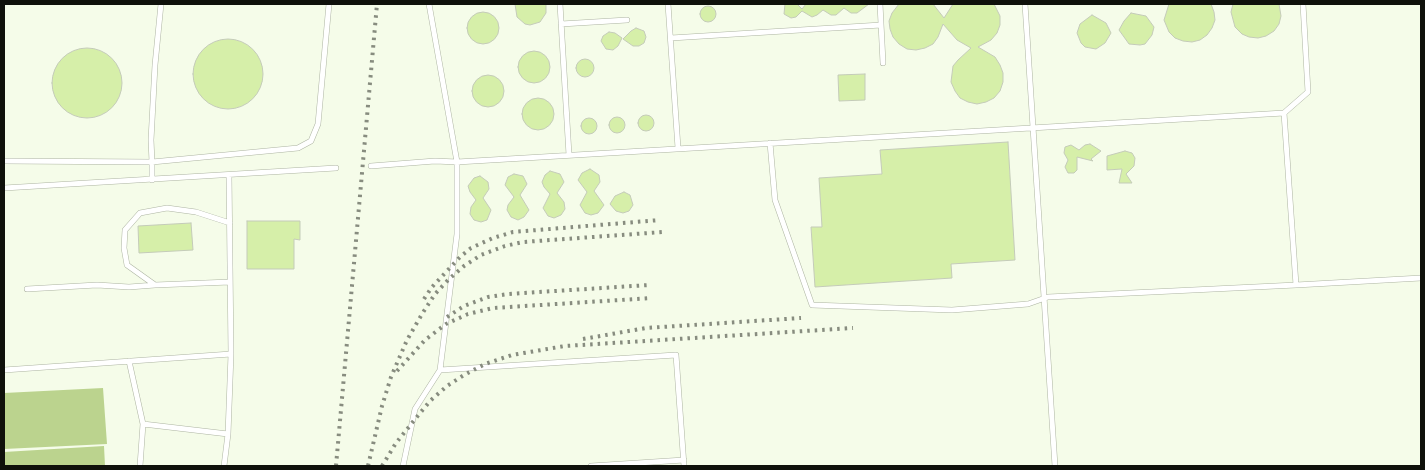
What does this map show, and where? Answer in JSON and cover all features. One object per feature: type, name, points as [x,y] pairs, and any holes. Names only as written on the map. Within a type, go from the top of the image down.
[{"type":"lane","points":[[152,180],[151,140],[155,64],[161,4]]},
{"type":"lane","points":[[4,161],[152,162],[298,148],[311,141],[318,124],[329,4]]},
{"type":"lane","points":[[403,466],[415,409],[440,370],[457,234],[457,162],[429,4]]},
{"type":"lane","points":[[560,4],[569,155]]},
{"type":"lane","points":[[668,4],[678,148]]},
{"type":"lane","points":[[880,4],[883,63]]},
{"type":"lane","points":[[1025,4],[1055,466]]},
{"type":"lane","points":[[371,166],[1284,113],[1308,92],[1303,4]]},
{"type":"lane","points":[[561,24],[627,20]]},
{"type":"lane","points":[[671,38],[881,25]]},
{"type":"lane","points":[[1284,113],[1296,285]]},
{"type":"lane","points":[[770,143],[775,200],[812,305],[952,310],[1028,304],[1045,298],[1421,278]]},
{"type":"lane","points":[[4,188],[229,176],[336,168]]},
{"type":"lane","points":[[224,466],[228,434],[231,354],[229,176]]},
{"type":"lane","points":[[156,285],[127,265],[124,248],[125,230],[140,213],[167,208],[196,212],[230,223]]},
{"type":"lane","points":[[27,289],[97,285],[129,287],[230,282]]},
{"type":"lane","points":[[4,370],[231,354]]},
{"type":"lane","points":[[440,370],[676,355],[684,463],[591,466]]},
{"type":"lane","points":[[129,360],[143,424],[140,466]]},
{"type":"lane","points":[[143,424],[228,434]]},
{"type":"shaded area","points":[[103,388],[107,444],[4,449],[4,393]]},
{"type":"shaded area","points":[[104,446],[105,466],[4,466],[4,452]]},
{"type":"building","points":[[515,4],[546,4],[546,13],[540,22],[530,25],[525,24],[517,17]]},
{"type":"building","points":[[785,4],[797,4],[802,9],[806,4],[869,4],[857,13],[851,13],[844,8],[836,15],[831,15],[823,10],[812,17],[802,11],[796,17],[791,18],[784,14]]},
{"type":"building","points":[[899,4],[933,4],[944,18],[953,4],[994,4],[1000,16],[1000,25],[997,33],[991,40],[978,47],[995,57],[1003,73],[1000,91],[994,98],[977,104],[960,98],[955,91],[951,82],[953,66],[971,48],[957,40],[943,24],[933,44],[925,48],[907,49],[899,44],[893,37],[889,21]]},
{"type":"building","points":[[1169,4],[1211,4],[1215,20],[1212,28],[1200,40],[1192,42],[1175,38],[1169,32],[1164,20]]},
{"type":"building","points":[[1233,4],[1279,4],[1281,16],[1279,24],[1274,31],[1266,36],[1258,38],[1242,34],[1235,27],[1231,12]]},
{"type":"building","points":[[705,6],[711,6],[716,11],[714,20],[705,22],[700,17],[700,11]]},
{"type":"building","points":[[483,12],[489,13],[494,17],[498,22],[498,34],[494,39],[489,43],[483,44],[477,43],[472,39],[468,34],[467,28],[468,22],[472,17],[477,13]]},
{"type":"building","points":[[1131,13],[1146,16],[1154,27],[1152,35],[1145,44],[1129,44],[1119,30]]},
{"type":"building","points":[[1092,15],[1106,23],[1111,33],[1105,43],[1096,49],[1085,47],[1077,33],[1080,24]]},
{"type":"building","points":[[636,28],[644,31],[646,37],[644,43],[639,46],[633,46],[623,39]]},
{"type":"building","points":[[609,32],[615,33],[622,38],[618,46],[613,50],[606,49],[601,41],[603,36]]},
{"type":"building","points":[[235,39],[248,45],[257,54],[261,60],[263,74],[261,88],[253,99],[242,107],[221,109],[214,107],[203,99],[195,88],[193,67],[195,60],[203,49],[214,41]]},
{"type":"building","points":[[94,48],[107,54],[116,63],[120,69],[122,83],[120,97],[112,108],[101,116],[80,118],[73,116],[62,108],[54,97],[52,76],[54,69],[62,58],[73,50]]},
{"type":"building","points":[[534,51],[540,52],[545,56],[549,61],[549,73],[545,78],[540,82],[534,83],[528,82],[523,78],[519,73],[518,67],[519,61],[523,56],[528,52]]},
{"type":"building","points":[[585,59],[593,64],[594,68],[589,76],[585,77],[577,72],[576,68],[581,60]]},
{"type":"building","points":[[865,74],[865,100],[839,101],[838,75]]},
{"type":"building","points":[[488,75],[494,76],[499,80],[503,85],[503,97],[499,102],[494,106],[488,107],[482,106],[477,102],[473,97],[472,91],[473,85],[477,80],[482,76]]},
{"type":"building","points":[[538,98],[544,99],[549,103],[553,108],[553,120],[549,125],[544,129],[538,130],[532,129],[527,125],[523,120],[522,114],[523,108],[527,103],[532,99]]},
{"type":"building","points":[[646,115],[652,117],[654,123],[652,129],[646,131],[640,129],[638,123],[640,117]]},
{"type":"building","points":[[617,117],[623,119],[625,125],[623,131],[617,133],[611,131],[609,125],[611,119]]},
{"type":"building","points":[[589,118],[595,120],[597,126],[595,132],[589,134],[583,132],[581,126],[583,120]]},
{"type":"building","points":[[1008,142],[1015,260],[951,264],[952,278],[815,287],[811,227],[822,227],[819,178],[882,174],[880,150]]},
{"type":"building","points":[[1090,144],[1101,151],[1091,159],[1093,161],[1077,157],[1077,170],[1074,173],[1068,173],[1065,167],[1068,160],[1064,153],[1065,147],[1071,145],[1079,150],[1085,145]]},
{"type":"building","points":[[1125,151],[1132,153],[1135,158],[1134,166],[1126,174],[1132,183],[1119,183],[1122,169],[1107,170],[1107,156]]},
{"type":"building","points":[[590,169],[599,175],[600,182],[594,191],[604,205],[598,213],[591,215],[585,213],[580,205],[587,192],[578,180],[582,173]]},
{"type":"building","points":[[550,171],[560,174],[564,182],[557,193],[564,202],[565,209],[561,215],[554,218],[548,216],[543,208],[550,194],[542,182],[545,175]]},
{"type":"building","points":[[514,174],[523,176],[527,184],[520,195],[529,210],[524,217],[518,220],[511,217],[507,210],[514,197],[505,185],[508,177]]},
{"type":"building","points":[[480,176],[488,182],[489,189],[483,198],[491,210],[487,220],[481,222],[474,220],[470,214],[471,207],[476,200],[468,186],[474,178]]},
{"type":"building","points":[[624,192],[630,195],[633,205],[629,211],[623,213],[616,211],[610,204],[615,196]]},
{"type":"building","points":[[247,221],[300,221],[300,240],[294,239],[294,269],[247,269]]},
{"type":"building","points":[[191,223],[193,250],[139,253],[138,226]]},
{"type":"railway","points":[[336,466],[377,4]]},
{"type":"railway","points":[[424,299],[432,287],[460,257],[471,248],[493,238],[513,232],[660,220]]},
{"type":"railway","points":[[368,466],[382,406],[391,377],[407,340],[435,294],[464,266],[481,255],[505,246],[523,242],[663,232]]},
{"type":"railway","points":[[447,317],[464,306],[488,297],[508,294],[649,285]]},
{"type":"railway","points":[[397,371],[425,340],[446,324],[468,314],[493,308],[652,298]]},
{"type":"railway","points":[[583,339],[646,328],[801,318]]},
{"type":"railway","points":[[382,466],[396,443],[416,418],[430,401],[447,386],[485,364],[512,355],[565,346],[853,328]]}]
